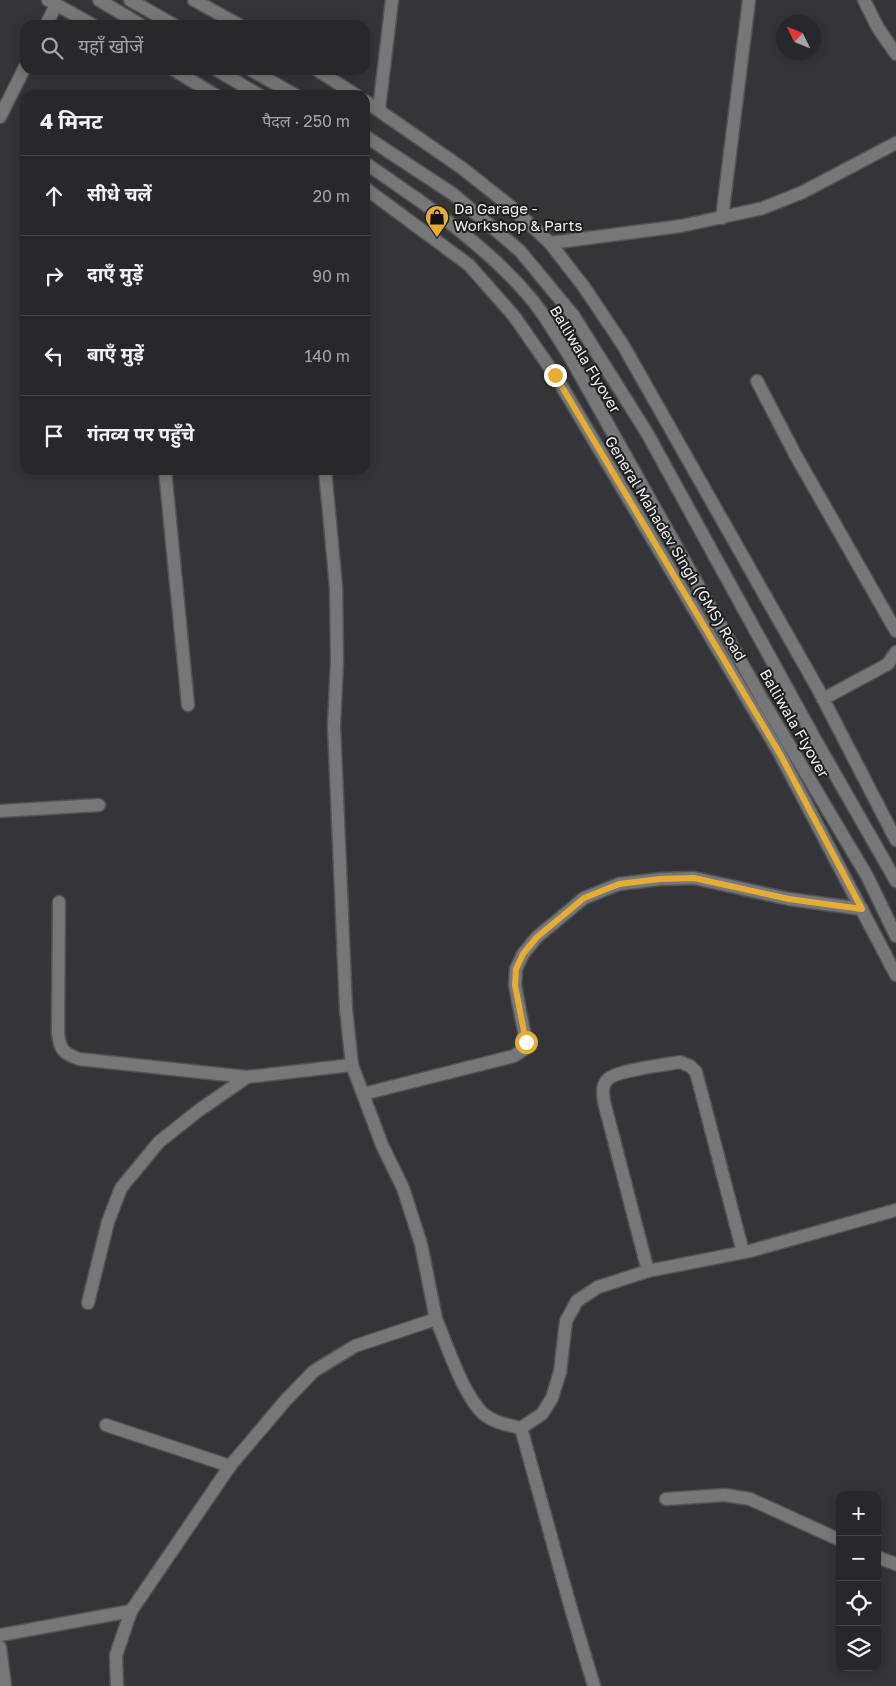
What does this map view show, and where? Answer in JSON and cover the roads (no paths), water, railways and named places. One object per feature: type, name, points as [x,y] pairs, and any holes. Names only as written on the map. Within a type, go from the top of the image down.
[{"type":"street","points":[[99,0],[133,20]]},
{"type":"street","points":[[130,0],[165,20]]},
{"type":"street","points":[[194,0],[230,20]]},
{"type":"street","points":[[379,109],[392,0]]},
{"type":"street","points":[[722,218],[749,0]]},
{"type":"street","points":[[864,0],[878,28],[896,54]]},
{"type":"street","points":[[47,20],[52,2],[84,20]]},
{"type":"street","points":[[0,117],[21,75]]},
{"type":"street","points":[[182,75],[207,90]]},
{"type":"street","points":[[226,75],[251,90]]},
{"type":"street","points":[[260,75],[285,90]]},
{"type":"street","points":[[325,75],[348,90]]},
{"type":"street","points":[[370,103],[462,168],[510,206],[550,243],[584,287],[624,345],[823,699],[896,840]]},
{"type":"street","name":"Balliwala Flyover","points":[[370,139],[452,194],[520,251],[573,315],[647,433],[816,741],[896,881]]},
{"type":"street","points":[[550,243],[681,226],[762,208],[803,192],[896,143]]},
{"type":"street","name":"Balliwala Flyover","points":[[370,167],[447,221],[491,256],[533,302],[568,355],[763,701],[867,876],[896,936]]},
{"type":"street","name":"General Mahadev Singh (GMS) Road","points":[[370,192],[469,265],[514,316],[555,375],[780,754],[896,975]]},
{"type":"street","points":[[757,381],[796,456],[896,631]]},
{"type":"street","points":[[166,475],[188,705]]},
{"type":"street","points":[[326,475],[336,587],[334,726],[346,1009],[352,1065],[382,1145],[403,1188],[420,1244],[436,1319],[469,1397],[485,1415],[502,1424],[521,1428],[542,1414],[552,1398],[560,1372],[566,1322],[577,1301],[598,1287],[648,1271],[743,1252],[896,1210]]},
{"type":"street","points":[[823,699],[888,664],[896,652]]},
{"type":"street","points":[[0,811],[99,805]]},
{"type":"street","points":[[363,1094],[514,1056],[523,1050],[526,1042],[515,985],[516,969],[523,954],[537,937],[584,898],[619,884],[660,879],[694,878],[789,899],[862,909]]},
{"type":"street","points":[[59,902],[58,1033],[59,1046],[66,1055],[79,1059],[247,1077],[352,1065]]},
{"type":"street","points":[[648,1271],[604,1102],[602,1088],[608,1079],[617,1073],[680,1062],[690,1066],[696,1072],[743,1252]]},
{"type":"street","points":[[88,1303],[108,1222],[121,1188],[159,1142],[198,1111],[247,1077]]},
{"type":"street","points":[[117,1686],[116,1655],[132,1611],[230,1466],[286,1401],[314,1371],[355,1346],[436,1319]]},
{"type":"street","points":[[106,1425],[230,1466]]},
{"type":"street","points":[[521,1428],[594,1686]]},
{"type":"street","points":[[666,1499],[725,1495],[750,1498],[836,1538]]},
{"type":"street","points":[[881,1558],[896,1564]]},
{"type":"street","points":[[0,1635],[132,1611]]},
{"type":"street","points":[[0,1647],[4,1686]]},
{"type":"place","name":"Da Garage - Workshop & Parts","points":[[437,238]]}]
